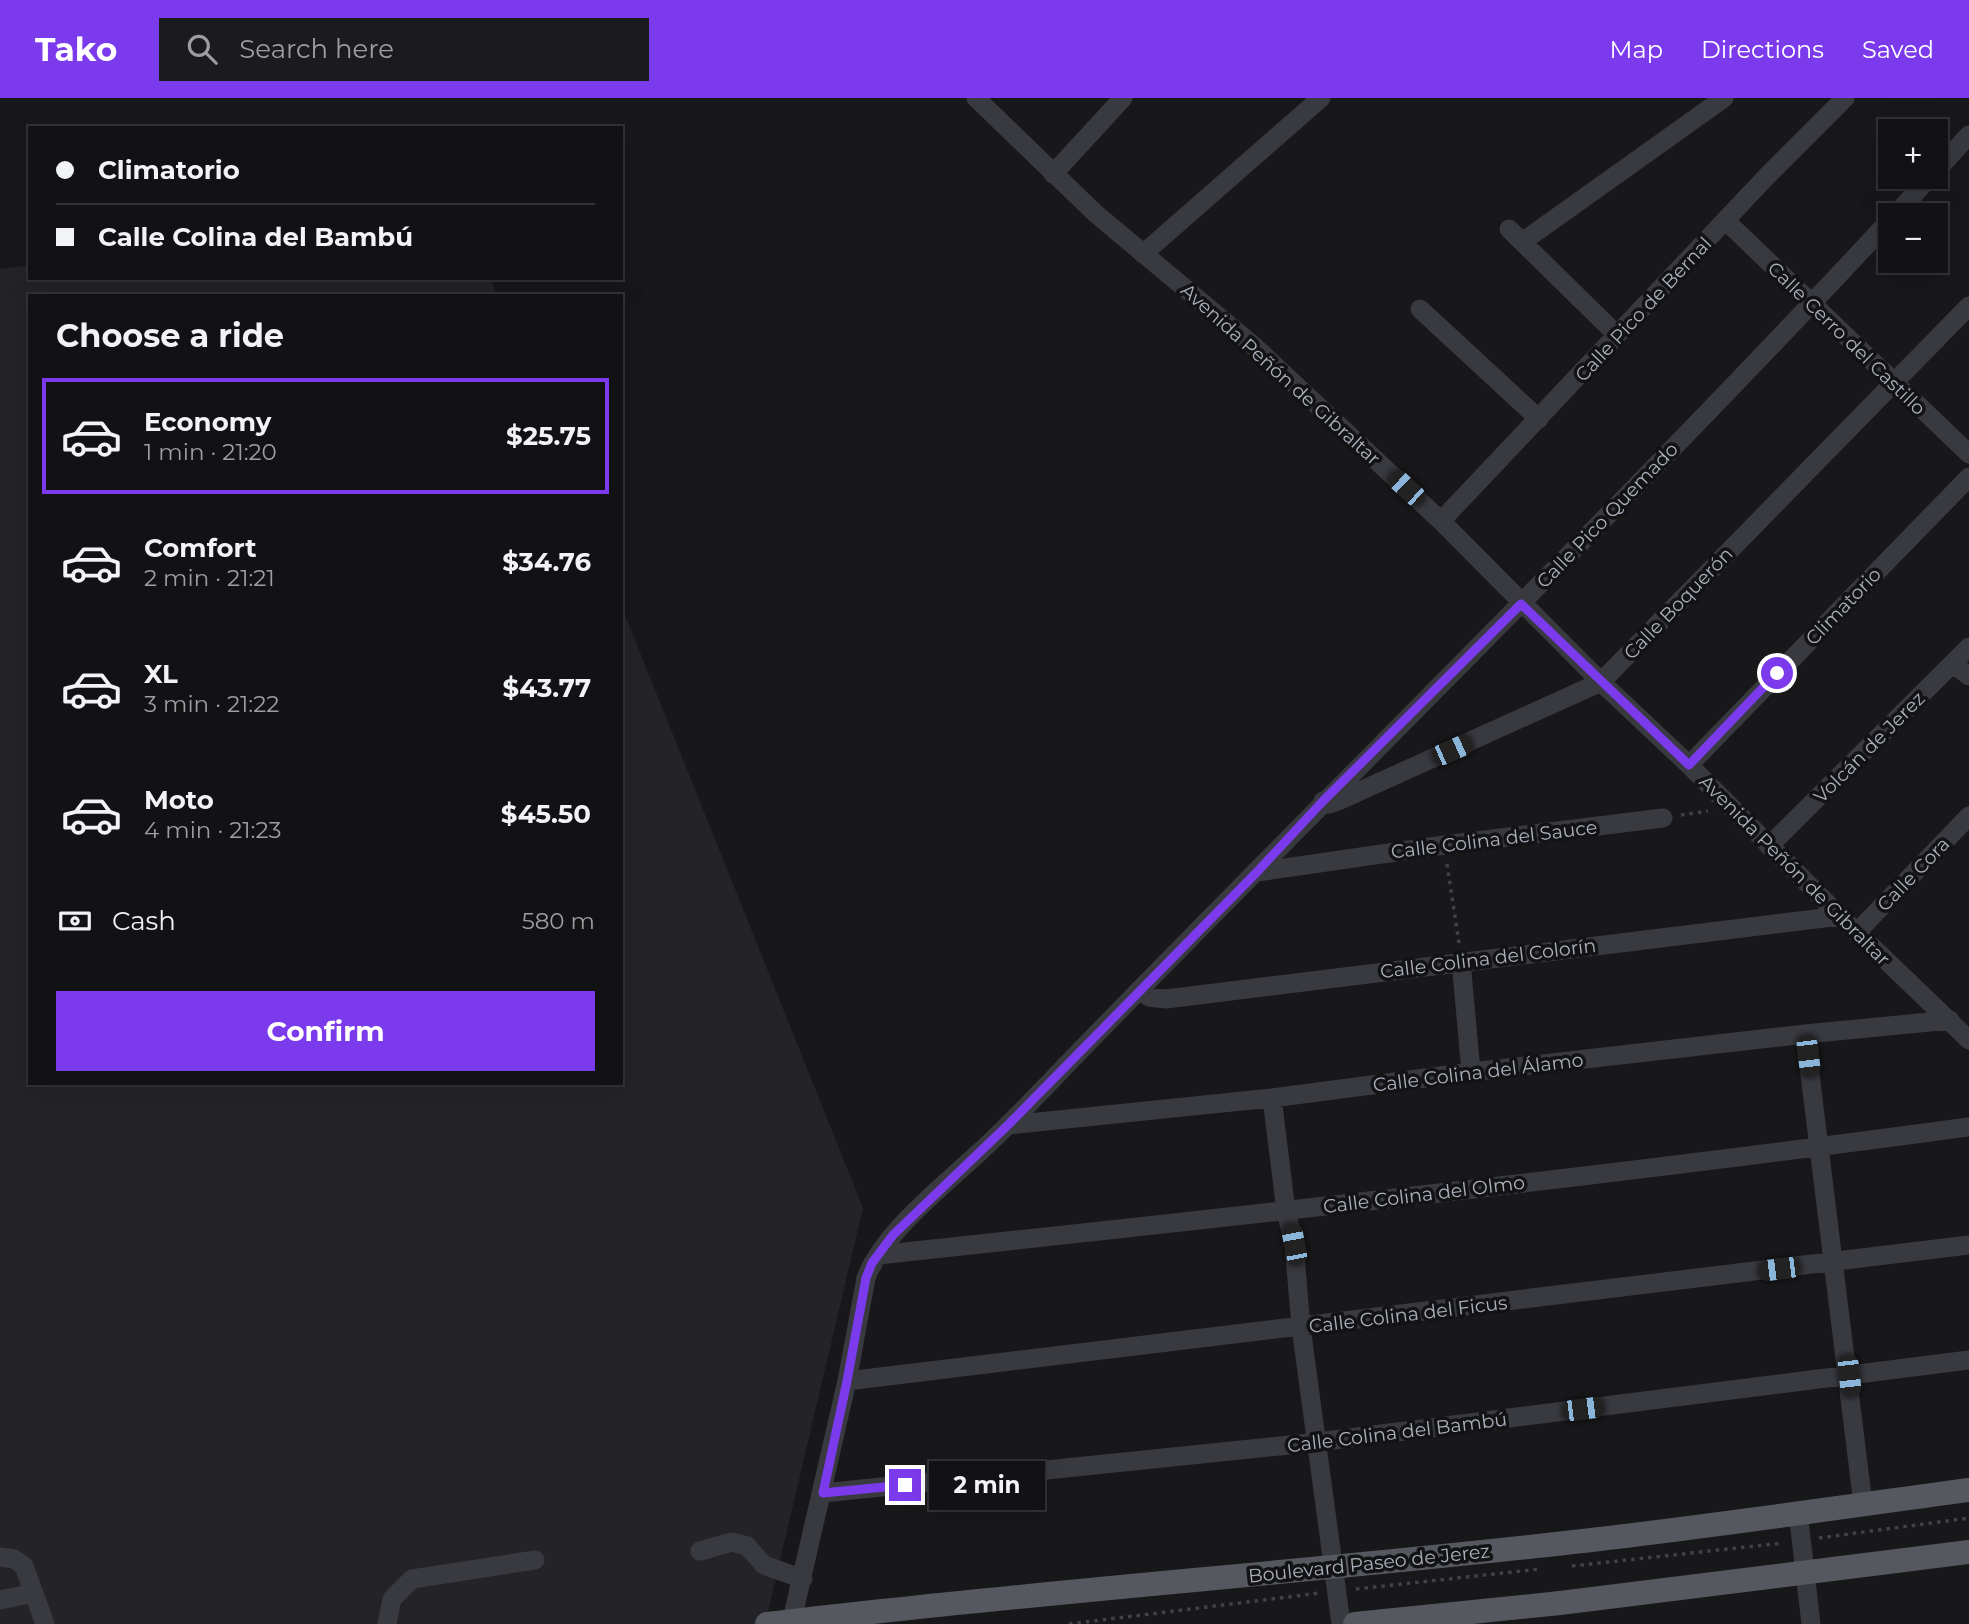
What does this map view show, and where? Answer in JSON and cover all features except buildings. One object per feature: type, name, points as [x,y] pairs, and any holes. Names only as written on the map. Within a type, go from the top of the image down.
[{"type":"main road","name":"Boulevard Paseo de Jerez","points":[[767,1624],[981,1599],[1335,1579],[1566,1543],[1969,1490]]},
{"type":"main road","points":[[1355,1624],[1560,1604],[1969,1552]]},
{"type":"street","name":"Avenida Peñón de Gibraltar","points":[[976,98],[1053,174],[1143,254],[1255,346],[1441,521],[1521,604],[1969,1040]]},
{"type":"street","points":[[1053,174],[1123,98]]},
{"type":"street","points":[[1143,254],[1321,98]]},
{"type":"street","points":[[1617,335],[1515,235],[1724,98]]},
{"type":"street","name":"Calle Pico de Bernal","points":[[1441,521],[1768,175],[1845,98]]},
{"type":"street","points":[[1948,158],[1969,135]]},
{"type":"street","points":[[1906,203],[1919,189]]},
{"type":"street","name":"Calle Cerro del Castillo","points":[[1726,221],[1969,454]]},
{"type":"street","name":"Calle Pico Quemado","points":[[792,1622],[823,1493],[866,1278],[872,1263],[893,1235],[1008,1125],[1257,872],[1323,801],[1521,604],[1878,233]]},
{"type":"street","name":"Calle Boquerón","points":[[1323,801],[1329,804],[1338,802],[1601,682],[1969,306]]},
{"type":"street","points":[[1420,309],[1539,419]]},
{"type":"street","name":"Climatorio","points":[[1689,765],[1969,477]]},
{"type":"street","name":"Volcán de Jerez","points":[[1769,846],[1969,647]]},
{"type":"street","points":[[1953,664],[1969,677]]},
{"type":"street","name":"Calle Cora","points":[[1857,932],[1969,816]]},
{"type":"street","name":"Calle Colina del Sauce","points":[[1257,872],[1444,845],[1663,818]]},
{"type":"street","name":"Calle Colina del Colorín","points":[[1140,989],[1149,997],[1166,999],[1840,916]]},
{"type":"street","points":[[1461,961],[1471,1072]]},
{"type":"street","name":"Calle Colina del Álamo","points":[[1008,1125],[1272,1098],[1471,1072],[1950,1020]]},
{"type":"street","points":[[1805,1034],[1863,1504]]},
{"type":"street","points":[[1272,1098],[1286,1211],[1294,1244],[1301,1327],[1340,1624]]},
{"type":"street","name":"Calle Colina del Olmo","points":[[878,1255],[1286,1211],[1969,1127]]},
{"type":"street","name":"Calle Colina del Ficus","points":[[847,1381],[1969,1245]]},
{"type":"street","name":"Calle Colina del Bambú","points":[[823,1493],[1318,1442],[1969,1360]]},
{"type":"street","points":[[1798,1512],[1811,1624]]},
{"type":"street","points":[[700,1551],[733,1542],[747,1546],[764,1565],[803,1579]]},
{"type":"street","points":[[0,1557],[15,1559],[24,1566],[45,1624]]},
{"type":"street","points":[[387,1624],[392,1599],[412,1579],[535,1560]]},
{"type":"street","points":[[0,1600],[34,1593]]},
{"type":"path","points":[[1663,818],[1731,807]]},
{"type":"path","points":[[1444,845],[1461,961]]},
{"type":"path","points":[[1569,1566],[1802,1541],[1969,1518]]},
{"type":"path","points":[[1069,1624],[1335,1579],[1542,1569]]},
{"type":"shaded area","points":[[28,265],[28,280],[491,280],[496,294],[28,294],[28,1085],[623,1085],[623,610],[863,1208],[765,1624],[0,1624],[0,269]]},
{"type":"route","points":[[905,1485],[823,1493],[866,1278],[872,1263],[893,1235],[1008,1125],[1257,872],[1323,801],[1521,604],[1689,765],[1777,673]]}]
